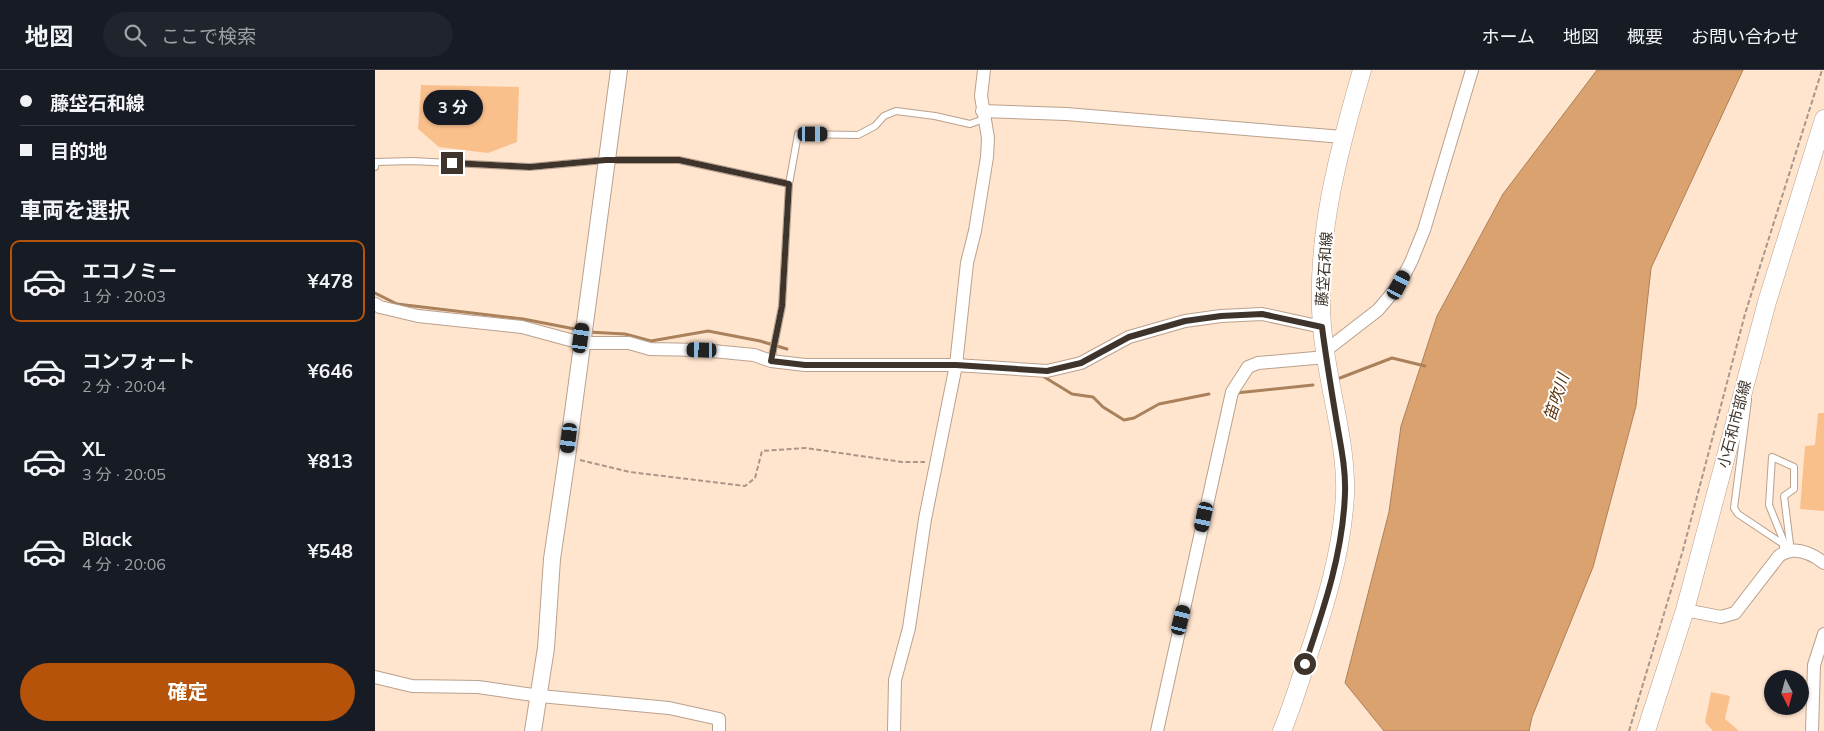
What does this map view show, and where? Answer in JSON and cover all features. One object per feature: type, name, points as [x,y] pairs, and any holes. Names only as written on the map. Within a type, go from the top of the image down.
[{"type":"main road","name":"藤垈石和線","points":[[1282,731],[1324,607],[1339,550],[1345,491],[1339,435],[1322,327],[1320,291],[1330,195],[1343,137],[1362,70]]},
{"type":"main road","name":"小石和市部線","points":[[1646,731],[1685,610],[1767,302],[1824,119]]},
{"type":"street","points":[[533,731],[546,648],[552,559],[619,70]]},
{"type":"street","points":[[894,731],[895,680],[909,628],[925,519],[956,365],[967,263],[975,231],[987,158],[988,138],[981,96],[984,70]]},
{"type":"street","points":[[1157,731],[1232,392],[1248,367],[1258,363],[1326,355],[1378,310],[1399,285],[1424,230],[1472,70]]},
{"type":"street","points":[[983,115],[1067,114],[1343,137]]},
{"type":"street","points":[[375,304],[380,307],[418,316],[582,335],[629,342],[650,349],[702,350],[772,356],[805,365],[956,365],[1047,371],[1081,363],[1129,337],[1185,321],[1221,316],[1262,314],[1322,327]]},
{"type":"street","points":[[1685,610],[1721,617],[1735,613],[1779,556],[1788,552],[1808,552],[1824,563]]},
{"type":"street","points":[[1812,731],[1814,665],[1824,634]]},
{"type":"street","points":[[375,677],[413,686],[478,687],[540,696],[678,710],[719,719],[719,731]]},
{"type":"lane","points":[[772,356],[777,339],[782,306],[789,184],[798,134],[858,135],[875,126],[884,116],[896,111],[935,116],[970,124],[983,115]]},
{"type":"lane","points":[[375,167],[377,162],[412,161],[530,167],[606,160],[679,160],[789,184]]},
{"type":"lane","points":[[1744,384],[1749,391],[1734,508],[1738,514],[1783,544],[1788,552]]},
{"type":"lane","points":[[1772,457],[1793,467],[1794,489],[1784,496],[1788,552],[1769,505],[1772,457]]},
{"type":"path","points":[[1629,731],[1683,550],[1745,314],[1823,70]]},
{"type":"path","points":[[567,457],[630,472],[745,486],[755,478],[762,451],[806,448],[902,462],[937,462]]},
{"type":"water","name":"笛吹川","points":[[1597,70],[1743,70],[1651,268],[1636,406],[1593,567],[1532,717],[1529,731],[1384,731],[1345,683],[1389,512],[1401,426],[1437,316],[1503,194]]},
{"type":"building","points":[[421,85],[519,87],[517,142],[488,153],[439,147],[418,129]]},
{"type":"building","points":[[1818,413],[1824,413],[1824,511],[1800,509],[1805,446],[1815,445]]},
{"type":"building","points":[[1711,692],[1730,696],[1725,719],[1739,731],[1713,731],[1705,722]]},
{"type":"waterway","points":[[375,293],[397,304],[523,319],[580,330]]},
{"type":"waterway","points":[[588,332],[625,334],[651,341],[708,331],[760,341],[787,349]]},
{"type":"waterway","points":[[1340,378],[1392,358],[1425,366]]},
{"type":"waterway","points":[[1041,375],[1072,394],[1093,397],[1103,407],[1124,420],[1134,418],[1159,404],[1209,394]]},
{"type":"waterway","points":[[1236,393],[1313,385]]},
{"type":"route","points":[[452,163],[530,167],[606,160],[679,160],[789,184],[782,306],[777,339],[771,361],[805,365],[864,363],[956,365],[1047,371],[1081,363],[1129,337],[1185,321],[1221,316],[1262,314],[1322,327],[1339,435],[1345,491],[1339,550],[1324,607],[1305,664]]}]
